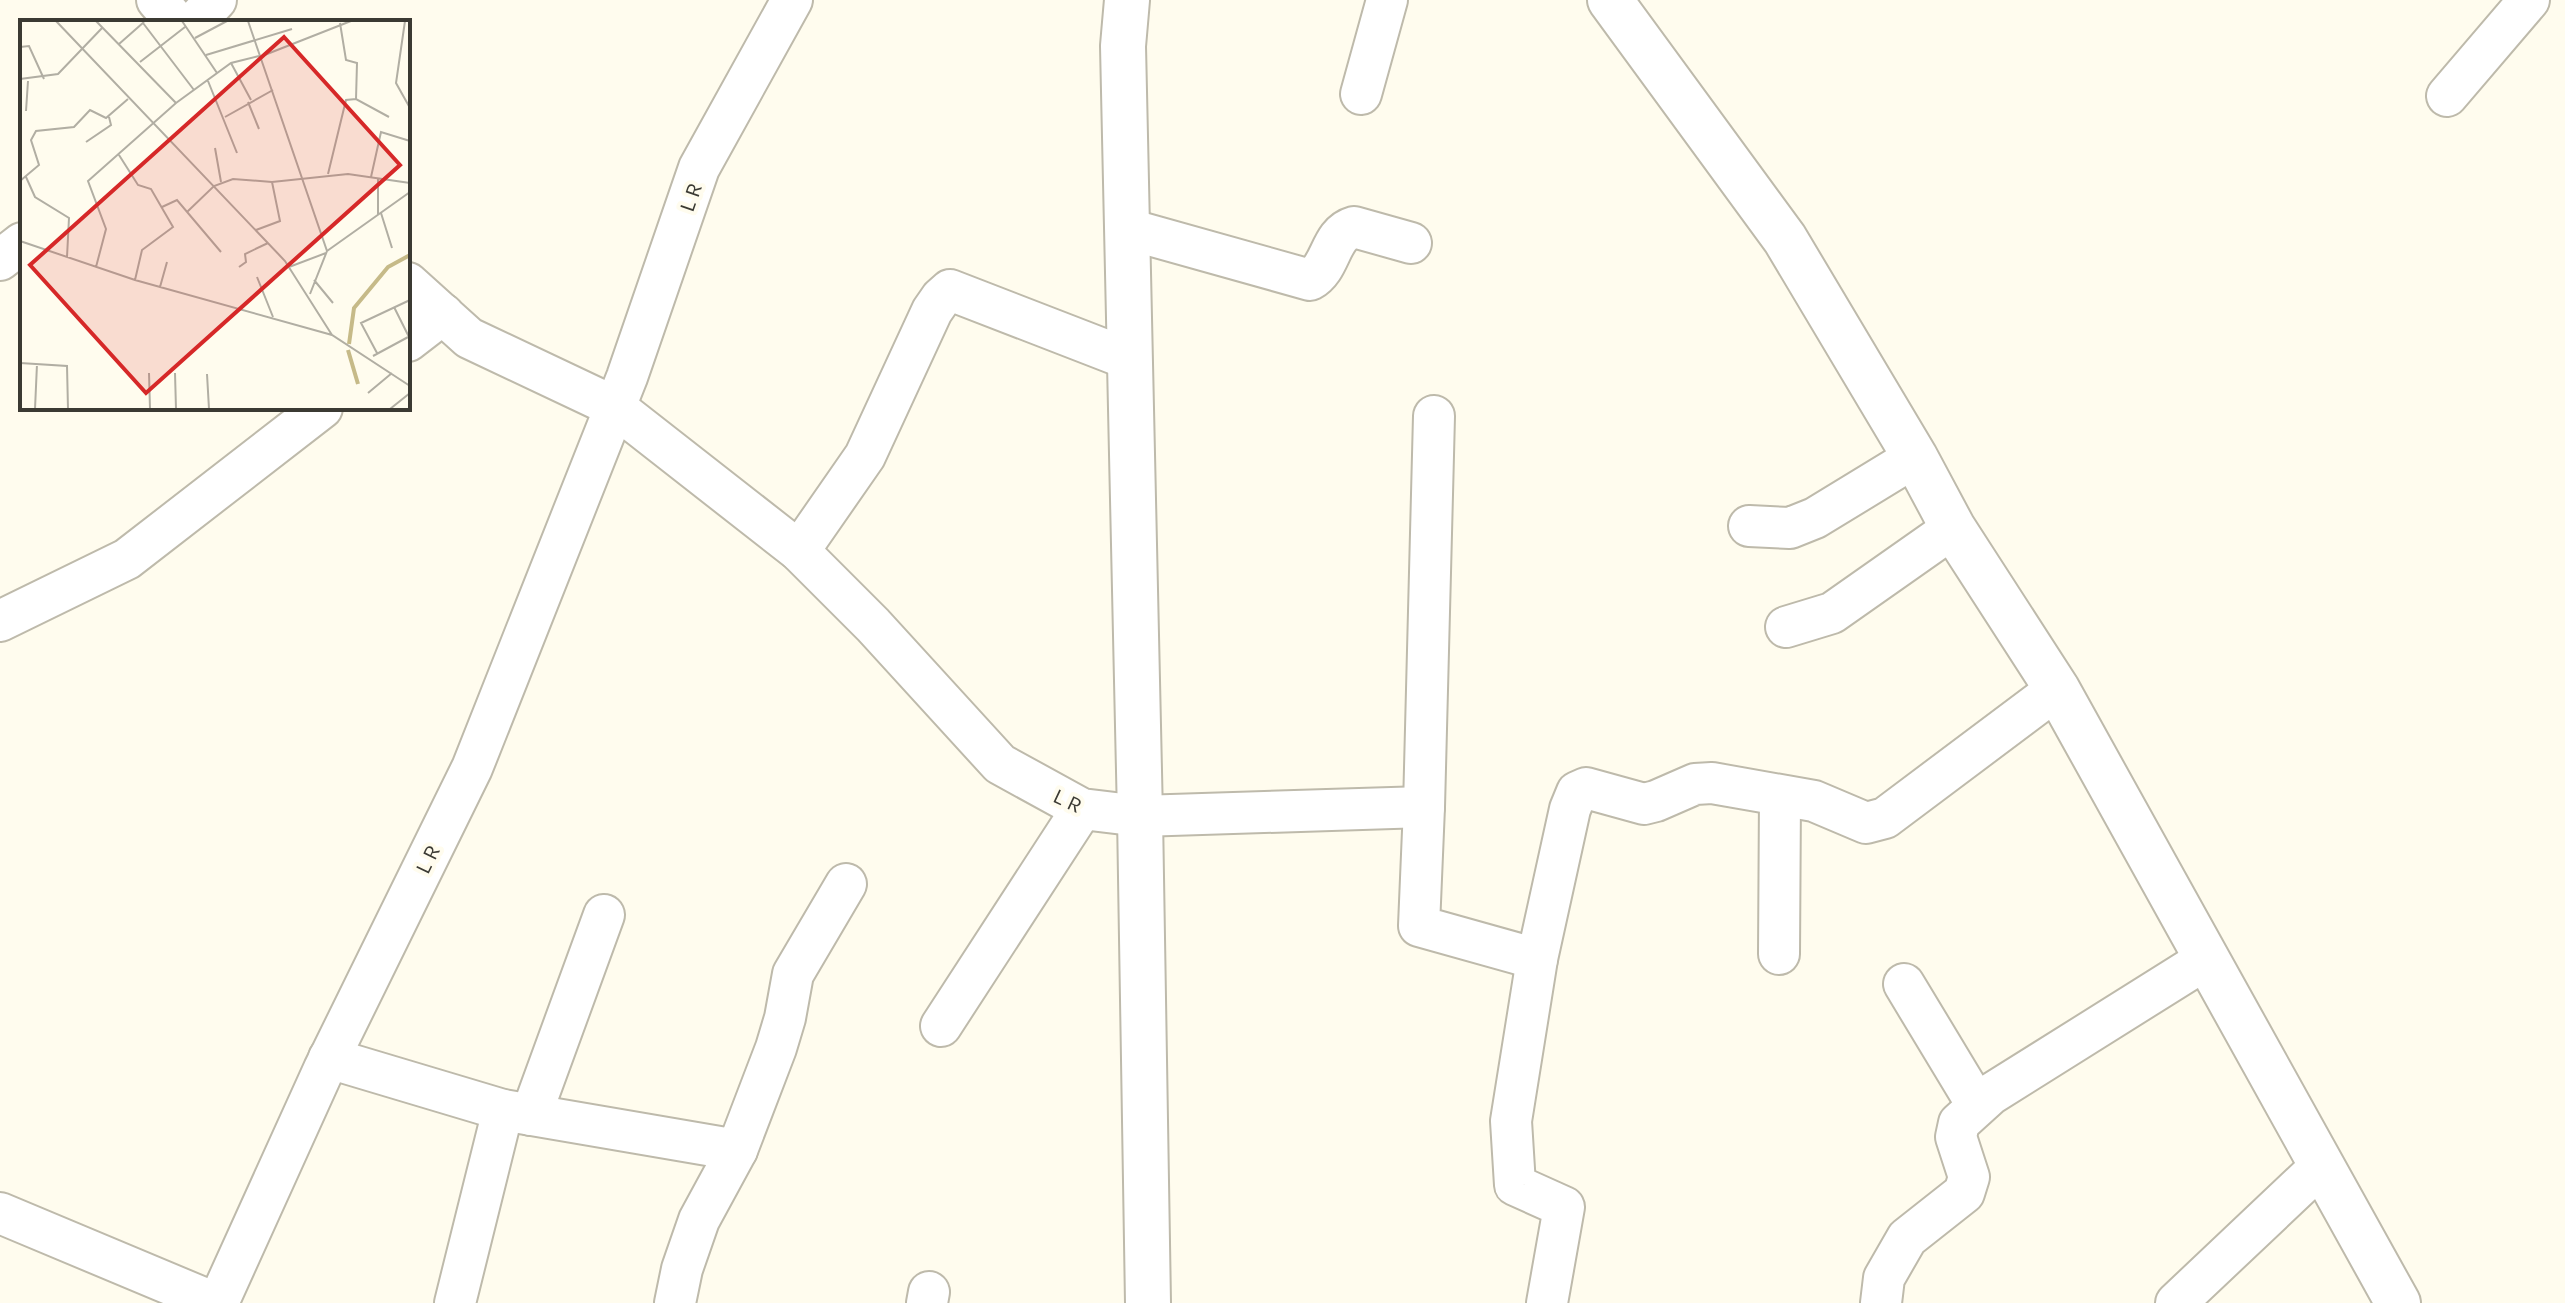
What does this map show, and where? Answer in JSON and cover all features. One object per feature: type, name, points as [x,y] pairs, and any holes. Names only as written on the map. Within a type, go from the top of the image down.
[{"type":"street","points":[[157,0],[174,20]]},
{"type":"street","points":[[197,20],[216,0]]},
{"type":"street","name":"L R","points":[[216,1303],[329,1058],[472,768],[615,407],[699,168],[792,0]]},
{"type":"street","points":[[1127,0],[1123,46],[1148,1303]]},
{"type":"street","points":[[1361,94],[1387,0]]},
{"type":"street","points":[[1610,0],[1785,239],[1915,457],[1953,528],[2057,689],[2398,1303]]},
{"type":"street","points":[[2447,96],[2529,0]]},
{"type":"street","points":[[1128,229],[1310,280],[1318,275],[1345,229],[1354,227],[1411,243]]},
{"type":"street","points":[[0,260],[20,245]]},
{"type":"street","name":"L R","points":[[410,285],[469,338],[615,407],[799,551],[873,625],[1000,764],[1082,809],[1140,816],[1424,807]]},
{"type":"street","points":[[799,551],[865,456],[932,311],[950,290],[1131,360]]},
{"type":"street","points":[[410,339],[443,314]]},
{"type":"street","points":[[0,621],[127,559],[319,410]]},
{"type":"street","points":[[1434,416],[1419,926],[1537,959]]},
{"type":"street","points":[[1749,526],[1790,528],[1815,518],[1915,457]]},
{"type":"street","points":[[1786,627],[1832,613],[1953,528]]},
{"type":"street","points":[[1547,1303],[1564,1207],[1515,1185],[1511,1121],[1537,959],[1570,809],[1577,792],[1586,788],[1644,804],[1695,784],[1712,783],[1814,801],[1866,823],[1885,818],[2057,689]]},
{"type":"street","points":[[1779,954],[1780,796]]},
{"type":"street","points":[[941,1026],[1082,809]]},
{"type":"street","points":[[675,1303],[682,1269],[699,1220],[737,1150],[779,1038],[793,974],[846,884]]},
{"type":"street","points":[[455,1303],[517,1112],[604,915]]},
{"type":"street","points":[[1881,1303],[1884,1278],[1907,1238],[1964,1193],[1969,1177],[1956,1137],[1959,1123],[1991,1094],[2208,958]]},
{"type":"street","points":[[1904,984],[1977,1105]]},
{"type":"street","points":[[329,1058],[517,1112],[737,1150]]},
{"type":"street","points":[[2176,1303],[2322,1165]]},
{"type":"street","points":[[0,1213],[216,1303]]}]
